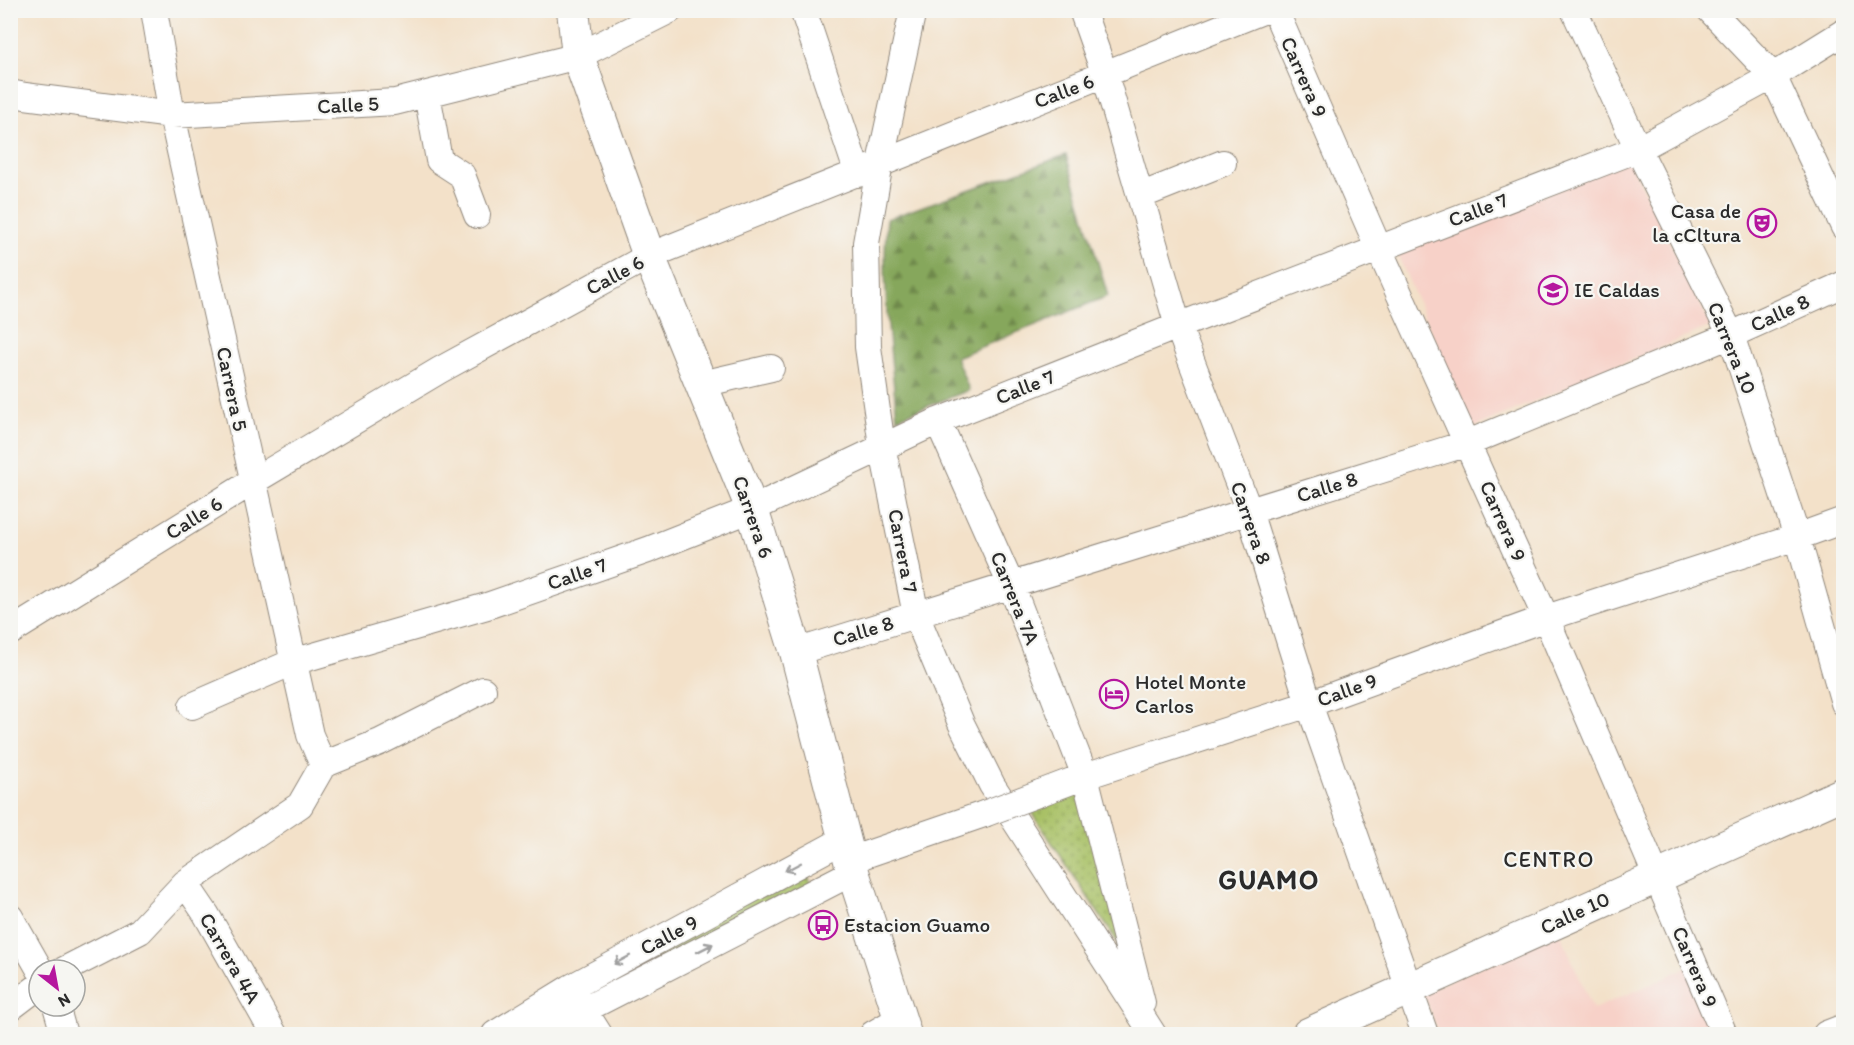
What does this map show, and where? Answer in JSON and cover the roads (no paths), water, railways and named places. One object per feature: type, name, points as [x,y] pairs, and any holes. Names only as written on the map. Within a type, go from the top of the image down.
[{"type":"main road","name":"Carrera 6","points":[[573,10],[578,56],[649,256],[752,509],[796,652],[892,1029]]},
{"type":"main road","name":"Calle 10","points":[[1308,1035],[1655,876],[1844,793]]},
{"type":"street","name":"Carrera 5","points":[[154,10],[172,115],[252,482],[310,735],[323,765]]},
{"type":"street","name":"Calle 5","points":[[10,93],[172,115],[395,102],[578,56],[670,10]]},
{"type":"street","points":[[803,10],[869,169]]},
{"type":"street","name":"Carrera 7","points":[[913,10],[869,169],[866,243],[868,347],[882,446],[916,615],[961,723],[992,785],[1150,1029]]},
{"type":"street","name":"Carrera 8","points":[[1082,10],[1105,75],[1178,326],[1249,511],[1309,704],[1425,1035]]},
{"type":"street","name":"Calle 6","points":[[10,632],[252,482],[440,370],[649,256],[1265,10]]},
{"type":"street","name":"Carrera 9","points":[[1275,10],[1546,618],[1724,1035]]},
{"type":"street","name":"Carrera 10","points":[[1574,10],[1638,149],[1731,335],[1797,537],[1844,703]]},
{"type":"street","points":[[1710,10],[1773,76],[1844,227]]},
{"type":"street","name":"Calle 7","points":[[192,706],[293,662],[487,606],[648,550],[752,509],[938,421],[1638,149],[1773,76],[1844,32]]},
{"type":"street","points":[[427,94],[439,160],[462,174],[477,215]]},
{"type":"street","points":[[1140,196],[1223,163]]},
{"type":"street","name":"Calle 8","points":[[796,652],[1468,443],[1731,335],[1844,284]]},
{"type":"street","points":[[702,384],[771,368]]},
{"type":"street","name":"Carrera 7A","points":[[938,421],[1011,585],[1085,776],[1150,1029]]},
{"type":"street","name":"Calle 9","points":[[495,1035],[570,988],[849,857],[984,814],[1085,776],[1309,704],[1546,618],[1844,520]]},
{"type":"street","points":[[87,958],[140,931],[185,883],[300,805],[323,765],[380,742],[483,690]]},
{"type":"street","name":"Calle 9","points":[[542,1035],[849,857]]},
{"type":"street","name":"Carrera 4A","points":[[185,883],[206,914],[274,1035]]},
{"type":"street","points":[[10,917],[33,958]]},
{"type":"street","points":[[570,988],[599,1035]]},
{"type":"street","points":[[10,1008],[27,995]]},
{"type":"street","points":[[59,1018],[64,1035]]},
{"type":"street","points":[[1826,1035],[1844,1028]]},
{"type":"place","name":"Casa de la cCltura","points":[[1762,223]]},
{"type":"place","name":"IE Caldas","points":[[1553,290]]},
{"type":"place","name":"Hotel Monte Carlos","points":[[1114,694]]},
{"type":"place","name":"Estacion Guamo","points":[[823,925]]},
{"type":"district","name":"CENTRO","points":[[1549,859]]},
{"type":"district","name":"GUAMO","points":[[1269,880]]}]
